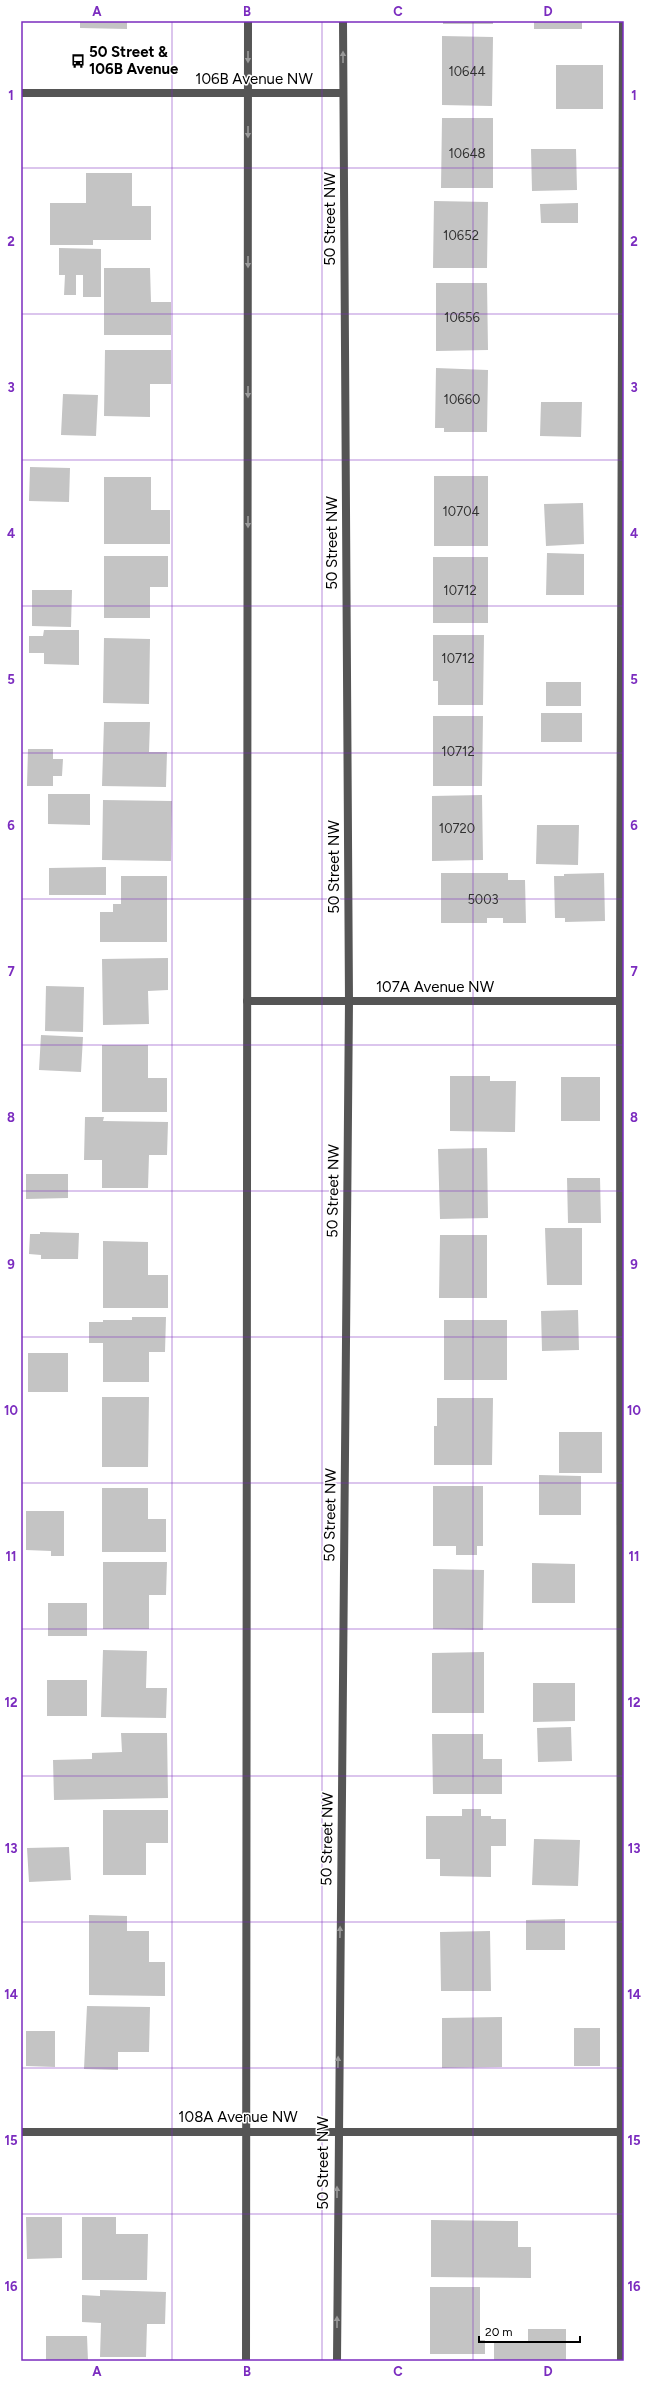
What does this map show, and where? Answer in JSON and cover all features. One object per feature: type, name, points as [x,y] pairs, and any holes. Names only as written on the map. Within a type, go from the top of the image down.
[{"type":"street","points":[[246,2361],[248,21]]},
{"type":"street","name":"50 Street NW","points":[[337,2361],[350,1001],[344,21]]},
{"type":"street","points":[[622,2359],[623,21]]},
{"type":"street","name":"106B Avenue NW","points":[[21,93],[344,93]]},
{"type":"street","name":"107A Avenue NW","points":[[247,1001],[622,1001]]},
{"type":"street","name":"108A Avenue NW","points":[[21,2132],[622,2132]]},
{"type":"building","points":[[80,21],[127,21],[127,29],[80,28]]},
{"type":"building","points":[[443,21],[493,21],[493,24],[443,24]]},
{"type":"building","points":[[534,21],[582,21],[582,29],[534,29]]},
{"type":"building","points":[[442,36],[493,37],[492,106],[442,105]]},
{"type":"building","points":[[556,65],[603,65],[603,109],[556,109]]},
{"type":"building","points":[[442,118],[493,118],[493,188],[441,188]]},
{"type":"building","points":[[531,149],[576,149],[577,190],[532,191]]},
{"type":"building","points":[[86,173],[132,173],[132,206],[151,206],[151,240],[93,240],[93,245],[50,245],[50,203],[86,203]]},
{"type":"building","points":[[434,201],[488,202],[487,268],[433,268]]},
{"type":"building","points":[[578,203],[578,223],[541,223],[540,204]]},
{"type":"building","points":[[59,248],[101,249],[101,297],[83,297],[83,275],[76,275],[76,295],[64,295],[65,275],[59,275]]},
{"type":"building","points":[[104,268],[150,268],[151,302],[171,302],[171,335],[104,335]]},
{"type":"building","points":[[436,283],[487,283],[488,350],[436,351]]},
{"type":"building","points":[[105,350],[171,350],[171,384],[150,384],[150,417],[104,416]]},
{"type":"building","points":[[436,368],[488,370],[487,432],[444,432],[444,428],[435,428]]},
{"type":"building","points":[[63,394],[98,395],[96,436],[61,435]]},
{"type":"building","points":[[541,402],[582,402],[581,437],[540,436]]},
{"type":"building","points":[[30,467],[70,468],[69,502],[29,501]]},
{"type":"building","points":[[434,476],[488,476],[488,546],[434,546]]},
{"type":"building","points":[[104,477],[151,477],[151,510],[170,510],[170,544],[104,544]]},
{"type":"building","points":[[583,503],[584,544],[546,546],[544,504]]},
{"type":"building","points":[[547,553],[584,554],[584,595],[546,595]]},
{"type":"building","points":[[104,556],[168,556],[168,587],[150,587],[150,618],[104,618]]},
{"type":"building","points":[[433,557],[488,557],[488,623],[433,623]]},
{"type":"building","points":[[32,590],[72,590],[71,627],[32,626]]},
{"type":"building","points":[[44,630],[79,630],[79,665],[44,664],[44,653],[29,653],[29,636],[43,636]]},
{"type":"building","points":[[433,635],[484,635],[483,705],[438,705],[438,681],[433,681]]},
{"type":"building","points":[[104,638],[150,639],[149,704],[103,703]]},
{"type":"building","points":[[546,682],[581,682],[581,706],[546,706]]},
{"type":"building","points":[[541,713],[582,713],[582,742],[541,742]]},
{"type":"building","points":[[433,716],[483,716],[482,786],[433,786]]},
{"type":"building","points":[[104,722],[150,722],[149,752],[167,752],[166,787],[102,786]]},
{"type":"building","points":[[28,749],[53,749],[53,759],[63,759],[62,776],[53,776],[53,786],[27,786]]},
{"type":"building","points":[[48,794],[90,794],[90,825],[48,824]]},
{"type":"building","points":[[482,795],[483,860],[432,861],[432,796]]},
{"type":"building","points":[[103,800],[172,801],[171,861],[102,860]]},
{"type":"building","points":[[537,825],[579,825],[578,865],[536,864]]},
{"type":"building","points":[[106,867],[106,895],[49,895],[49,868]]},
{"type":"building","points":[[441,873],[508,873],[508,880],[525,880],[526,923],[503,923],[503,918],[487,918],[487,923],[441,923]]},
{"type":"building","points":[[604,873],[605,921],[565,922],[565,918],[555,918],[554,876],[564,876],[564,874]]},
{"type":"building","points":[[121,876],[167,876],[167,942],[100,942],[100,912],[113,912],[113,904],[121,904]]},
{"type":"building","points":[[168,958],[168,990],[148,991],[149,1024],[103,1025],[102,959]]},
{"type":"building","points":[[46,986],[84,987],[83,1032],[45,1031]]},
{"type":"building","points":[[41,1035],[83,1037],[81,1072],[39,1070]]},
{"type":"building","points":[[102,1045],[148,1045],[148,1078],[167,1078],[167,1112],[102,1112]]},
{"type":"building","points":[[450,1076],[490,1076],[490,1081],[516,1081],[515,1132],[450,1131]]},
{"type":"building","points":[[561,1077],[600,1077],[600,1121],[561,1121]]},
{"type":"building","points":[[85,1117],[104,1117],[103,1121],[168,1122],[167,1155],[149,1155],[148,1188],[102,1188],[102,1160],[84,1160]]},
{"type":"building","points":[[487,1148],[488,1218],[440,1219],[438,1149]]},
{"type":"building","points":[[26,1174],[68,1174],[68,1198],[26,1199]]},
{"type":"building","points":[[567,1178],[600,1178],[601,1223],[568,1223]]},
{"type":"building","points":[[545,1228],[582,1228],[582,1285],[547,1285]]},
{"type":"building","points":[[40,1232],[79,1233],[78,1259],[41,1259],[41,1255],[29,1254],[30,1234],[40,1234]]},
{"type":"building","points":[[440,1235],[487,1235],[487,1298],[439,1298]]},
{"type":"building","points":[[103,1241],[148,1242],[148,1275],[168,1275],[168,1308],[103,1308]]},
{"type":"building","points":[[578,1310],[579,1350],[542,1351],[541,1311]]},
{"type":"building","points":[[132,1317],[166,1317],[165,1352],[149,1352],[149,1382],[103,1382],[103,1343],[89,1343],[89,1322],[103,1322],[103,1320],[132,1320]]},
{"type":"building","points":[[444,1320],[507,1320],[507,1380],[444,1380]]},
{"type":"building","points":[[28,1353],[68,1353],[68,1392],[28,1392]]},
{"type":"building","points":[[102,1397],[149,1397],[148,1467],[102,1467]]},
{"type":"building","points":[[437,1398],[493,1398],[492,1465],[434,1465],[434,1426],[437,1426]]},
{"type":"building","points":[[559,1432],[602,1432],[602,1473],[559,1473]]},
{"type":"building","points":[[539,1475],[581,1476],[581,1515],[539,1515]]},
{"type":"building","points":[[433,1486],[483,1486],[483,1546],[477,1546],[477,1555],[456,1555],[456,1546],[433,1546]]},
{"type":"building","points":[[102,1488],[148,1488],[148,1519],[166,1519],[166,1552],[102,1552]]},
{"type":"building","points":[[26,1511],[64,1511],[64,1556],[51,1556],[51,1551],[26,1550]]},
{"type":"building","points":[[103,1562],[167,1562],[166,1595],[149,1595],[149,1629],[103,1629]]},
{"type":"building","points":[[532,1563],[575,1564],[575,1603],[532,1603]]},
{"type":"building","points":[[433,1569],[484,1570],[483,1630],[433,1629]]},
{"type":"building","points":[[48,1603],[87,1603],[87,1636],[48,1636]]},
{"type":"building","points":[[103,1650],[147,1651],[146,1688],[167,1688],[166,1718],[101,1717]]},
{"type":"building","points":[[484,1652],[484,1713],[432,1713],[432,1653]]},
{"type":"building","points":[[47,1680],[87,1680],[87,1716],[47,1716]]},
{"type":"building","points":[[533,1683],[575,1683],[575,1721],[533,1722]]},
{"type":"building","points":[[571,1727],[572,1761],[538,1762],[537,1728]]},
{"type":"building","points":[[121,1733],[167,1733],[168,1798],[54,1800],[53,1760],[92,1759],[92,1753],[122,1752]]},
{"type":"building","points":[[432,1734],[483,1734],[483,1759],[502,1759],[502,1794],[433,1794]]},
{"type":"building","points":[[462,1809],[481,1809],[481,1816],[491,1816],[491,1819],[506,1819],[506,1846],[491,1846],[491,1877],[440,1876],[440,1859],[426,1859],[426,1816],[462,1816]]},
{"type":"building","points":[[103,1810],[168,1810],[168,1843],[146,1843],[146,1875],[103,1875]]},
{"type":"building","points":[[534,1839],[580,1840],[578,1886],[532,1885]]},
{"type":"building","points":[[69,1847],[71,1880],[29,1882],[27,1848]]},
{"type":"building","points":[[89,1915],[127,1916],[127,1931],[149,1931],[149,1962],[165,1962],[165,1996],[89,1995]]},
{"type":"building","points":[[565,1919],[565,1950],[526,1950],[526,1920]]},
{"type":"building","points":[[490,1931],[491,1991],[441,1991],[440,1932]]},
{"type":"building","points":[[87,2006],[150,2007],[149,2052],[118,2052],[118,2070],[84,2069]]},
{"type":"building","points":[[502,2017],[502,2067],[442,2068],[442,2018]]},
{"type":"building","points":[[574,2028],[600,2028],[600,2066],[574,2066]]},
{"type":"building","points":[[26,2031],[55,2031],[55,2067],[26,2066]]},
{"type":"building","points":[[26,2217],[62,2217],[62,2258],[27,2259]]},
{"type":"building","points":[[82,2217],[116,2217],[116,2234],[148,2234],[147,2280],[82,2280]]},
{"type":"building","points":[[431,2220],[518,2221],[518,2247],[531,2247],[531,2278],[431,2277]]},
{"type":"building","points":[[430,2287],[480,2287],[480,2340],[485,2340],[485,2354],[430,2354]]},
{"type":"building","points":[[100,2290],[166,2292],[165,2324],[147,2324],[146,2357],[100,2357],[101,2323],[82,2322],[82,2295],[100,2296]]},
{"type":"building","points":[[528,2329],[566,2329],[566,2361],[494,2361],[494,2341],[528,2341]]},
{"type":"building","points":[[46,2336],[87,2336],[88,2361],[46,2361]]},
{"type":"place","name":"50 Street & 106B Avenue","points":[[78,61]]}]
